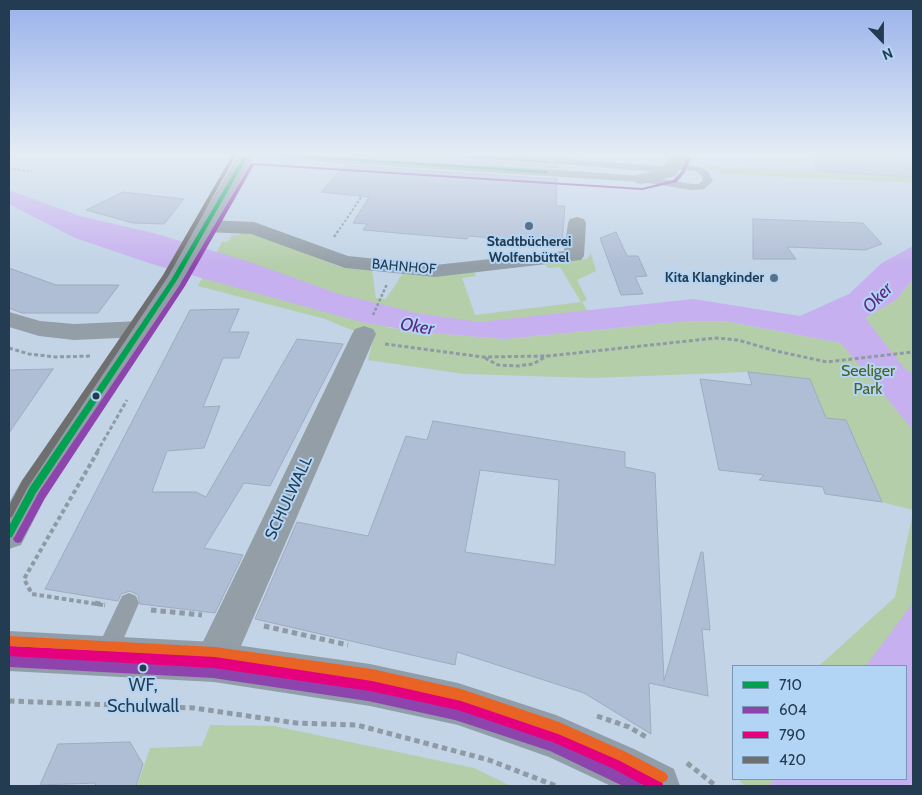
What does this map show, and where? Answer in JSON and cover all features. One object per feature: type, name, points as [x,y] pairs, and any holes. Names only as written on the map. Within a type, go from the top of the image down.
[{"type":"street","points":[[9,534],[33,490],[174,280],[226,191]]},
{"type":"street","name":"BAHNHOF","points":[[202,233],[254,228],[345,262],[435,271],[574,256],[577,223]]},
{"type":"street","points":[[9,319],[39,328],[74,332],[141,329]]},
{"type":"street","name":"SCHULWALL","points":[[214,662],[363,337]]},
{"type":"street","points":[[9,651],[214,662],[370,685],[458,704],[556,737],[618,765],[673,776]]},
{"type":"lane","points":[[105,655],[129,603]]},
{"type":"path","points":[[322,253],[362,196]]},
{"type":"path","points":[[363,337],[483,357],[548,356],[716,338],[738,340],[827,362],[913,352]]},
{"type":"path","points":[[9,348],[55,357],[98,356]]},
{"type":"path","points":[[483,357],[498,364],[517,366],[534,364],[548,356]]},
{"type":"path","points":[[24,579],[130,393]]},
{"type":"path","points":[[9,702],[194,708],[296,723],[357,725],[489,760],[556,786]]},
{"type":"path","points":[[673,776],[716,786]]},
{"type":"green space","name":"Seeliger Park","points":[[242,232],[268,239],[341,267],[372,270],[376,298],[386,299],[403,273],[474,271],[476,276],[462,278],[475,315],[581,302],[560,267],[548,268],[545,264],[587,259],[591,253],[596,271],[577,280],[587,300],[582,302],[596,325],[386,327],[418,332],[505,339],[677,322],[725,321],[841,343],[865,318],[896,300],[913,279],[913,510],[882,502],[846,420],[826,418],[810,379],[748,372],[593,378],[464,374],[368,360],[374,336],[356,332],[325,319],[198,286],[222,242],[228,242],[232,235],[240,235]]},
{"type":"green space","points":[[913,512],[913,786],[745,786],[739,780],[907,780],[907,665],[820,665],[895,597]]},
{"type":"green space","points":[[210,725],[274,726],[474,768],[511,786],[137,786],[150,748],[202,746]]},
{"type":"water","name":"Oker","points":[[9,191],[12,191],[80,216],[157,234],[250,262],[339,294],[417,313],[479,322],[693,299],[800,316],[849,294],[882,263],[913,246],[913,279],[896,300],[865,318],[904,368],[913,374],[913,430],[841,343],[725,321],[677,322],[505,339],[418,332],[361,322],[155,265],[75,238],[9,204]]},
{"type":"water","points":[[913,603],[913,776],[910,786],[768,786],[774,780],[907,780],[907,665],[867,665]]},
{"type":"building","points":[[557,191],[556,206],[565,206],[562,244],[469,236],[467,239],[363,230],[367,224],[353,223],[369,197],[321,192]]},
{"type":"building","points":[[123,192],[184,199],[164,224],[133,223],[86,210]]},
{"type":"building","points":[[753,219],[863,223],[882,244],[865,250],[787,247],[796,259],[753,259]]},
{"type":"building","points":[[616,232],[627,256],[638,256],[647,276],[635,277],[643,294],[621,295],[600,238]]},
{"type":"building","points":[[9,268],[56,285],[119,285],[98,313],[22,313],[9,308]]},
{"type":"building","points":[[239,309],[229,332],[249,332],[239,358],[223,358],[203,407],[220,406],[204,448],[167,451],[152,492],[196,492],[206,497],[297,339],[343,344],[270,486],[244,483],[204,548],[243,555],[215,613],[140,604],[138,595],[130,591],[121,594],[118,601],[45,589],[190,310]]},
{"type":"building","points":[[53,369],[9,433],[9,370]]},
{"type":"building","points":[[748,372],[810,379],[826,418],[846,420],[882,502],[825,494],[823,487],[759,480],[764,475],[719,470],[700,379],[752,385]]},
{"type":"building","points":[[433,421],[625,452],[625,467],[655,473],[664,681],[701,552],[703,552],[710,630],[702,629],[708,696],[649,683],[651,734],[584,693],[457,652],[455,665],[255,619],[297,522],[368,536],[406,436],[427,440]],"holes":[[[480,470],[559,480],[555,565],[465,552]]]},
{"type":"building","points":[[130,742],[143,764],[136,786],[95,786],[96,783],[40,785],[58,744]]},
{"type":"transit line","name":"420","points":[[9,514],[25,484],[166,275],[214,191]]},
{"type":"transit line","name":"710","points":[[9,534],[33,490],[174,280],[226,191]]},
{"type":"transit line","name":"604","points":[[18,539],[42,495],[182,286],[237,191]]},
{"type":"transit line","points":[[10,641],[215,652],[372,675],[461,695],[559,728],[622,756],[662,777]]},
{"type":"transit line","name":"790","points":[[9,651],[214,662],[370,685],[458,704],[556,737],[618,765],[657,786]]},
{"type":"transit line","name":"604","points":[[9,661],[213,672],[368,695],[455,714],[552,746],[636,786]]},
{"type":"place","name":"Stadtbücherei Wolfenbüttel","points":[[529,226]]},
{"type":"place","name":"Kita Klangkinder","points":[[774,278]]},
{"type":"place","name":"WF, Schulwall","points":[[143,668]]}]
